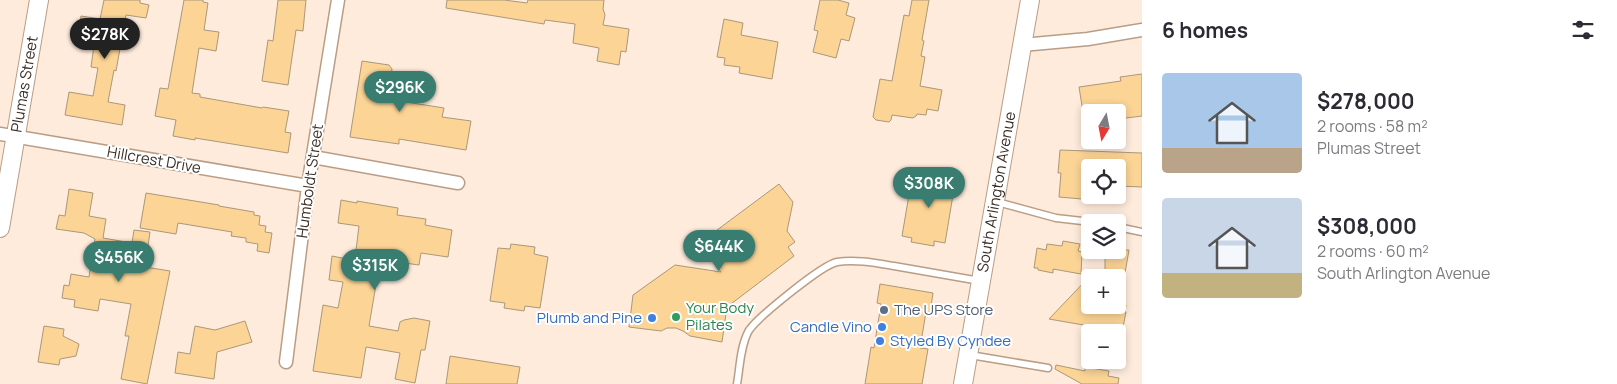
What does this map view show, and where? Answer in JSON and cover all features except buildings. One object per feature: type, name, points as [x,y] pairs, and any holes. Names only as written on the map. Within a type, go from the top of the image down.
[{"type":"street","name":"Plumas Street","points":[[0,225],[8,135],[39,0]]},
{"type":"street","name":"Humboldt Street","points":[[286,362],[308,186],[338,0]]},
{"type":"street","name":"South Arlington Avenue","points":[[963,384],[1030,0]]},
{"type":"street","points":[[1022,45],[1088,39],[1142,30]]},
{"type":"street","name":"Hillcrest Drive","points":[[8,135],[308,186]]},
{"type":"street","points":[[313,157],[458,183]]},
{"type":"lane","points":[[995,201],[1056,218],[1081,221]]},
{"type":"lane","points":[[1126,229],[1142,232]]},
{"type":"lane","points":[[737,384],[742,352],[749,331],[803,282],[835,262],[873,263],[981,281]]},
{"type":"lane","points":[[968,354],[1048,368]]},
{"type":"place","name":"The UPS Store","points":[[884,310]]},
{"type":"place","name":"Your Body Pilates","points":[[676,317]]},
{"type":"place","name":"Plumb and Pine","points":[[652,318]]},
{"type":"place","name":"Candle Vino","points":[[882,327]]},
{"type":"place","name":"Styled By Cyndee","points":[[880,341]]}]
